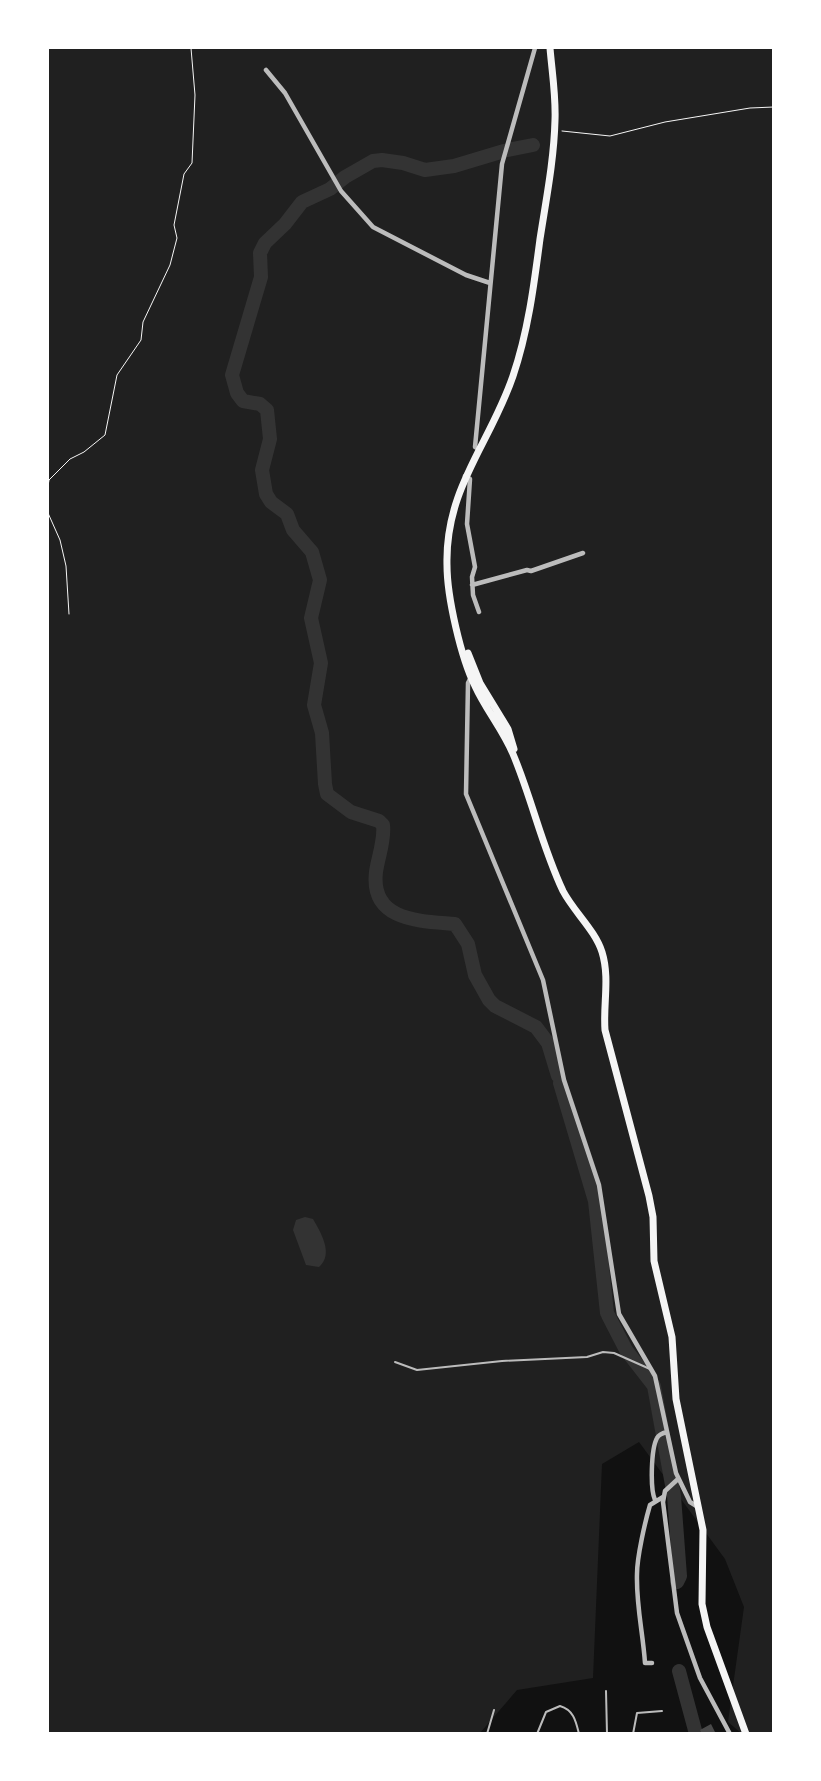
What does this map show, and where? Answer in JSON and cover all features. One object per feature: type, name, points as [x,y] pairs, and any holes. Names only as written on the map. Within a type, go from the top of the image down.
[{"type":"main road","points":[[550,48],[554,132],[534,284],[523,344],[512,379],[465,476],[453,509],[448,539],[448,582],[458,628],[474,676],[520,773],[546,853],[564,893],[601,950],[606,982],[605,1030],[649,1196],[653,1217],[654,1260],[672,1337],[676,1399],[699,1508],[704,1542],[702,1604],[707,1627],[746,1734]]},
{"type":"main road","points":[[739,1718],[751,1734]]},
{"type":"street","points":[[479,449],[475,447],[502,164],[535,48]]},
{"type":"street","points":[[266,70],[285,92],[341,191],[373,227],[466,275],[490,283]]},
{"type":"street","points":[[465,476],[470,480],[467,524],[475,567],[472,585],[473,595],[479,612]]},
{"type":"street","points":[[472,585],[527,570],[531,571],[583,553]]},
{"type":"street","points":[[474,676],[468,683],[466,794],[543,980],[564,1080],[599,1186],[619,1314],[652,1370],[674,1482],[690,1502],[699,1508]]},
{"type":"street","points":[[655,1500],[652,1480],[656,1440],[664,1433]]},
{"type":"street","points":[[652,1663],[645,1663],[644,1640],[639,1628],[637,1574],[649,1507],[655,1500],[663,1497],[674,1482]]},
{"type":"street","points":[[663,1497],[671,1580],[677,1613],[700,1678],[730,1734]]},
{"type":"lane","points":[[395,1362],[417,1370],[502,1361],[587,1356],[603,1352],[614,1353],[652,1370]]},
{"type":"lane","points":[[606,1690],[608,1734]]},
{"type":"lane","points":[[537,1734],[546,1712],[560,1706],[568,1709],[573,1715],[579,1734]]},
{"type":"lane","points":[[487,1734],[494,1710]]},
{"type":"lane","points":[[632,1734],[638,1712],[662,1711]]},
{"type":"path","points":[[48,486],[49,480],[70,458],[84,452],[105,434],[117,375],[141,340],[143,322],[170,265],[177,238],[174,225],[184,174],[192,164],[195,96],[191,48]]},
{"type":"path","points":[[554,132],[564,131],[610,136],[665,122],[750,108],[774,107]]},
{"type":"path","points":[[48,512],[60,540],[66,566],[69,614]]},
{"type":"shaded area","points":[[48,48],[773,48],[773,1733],[741,1733],[728,1722],[744,1607],[725,1559],[639,1442],[602,1464],[593,1678],[517,1690],[480,1733],[48,1733]]},
{"type":"shaded area","points":[[305,1217],[313,1219],[325,1243],[326,1256],[319,1267],[306,1265],[293,1230],[296,1220]]},
{"type":"building","points":[[711,1724],[716,1734],[702,1734],[700,1730]]},
{"type":"waterway","points":[[508,150],[533,145]]},
{"type":"waterway","points":[[504,151],[454,166],[425,170],[403,163],[382,160],[373,161],[345,177],[330,189],[302,202],[285,224],[265,243],[260,253],[261,277],[232,375],[237,393],[243,401],[260,404],[267,410],[270,439],[262,470],[266,494],[271,502],[287,514],[293,530],[312,552],[320,580],[311,618],[321,663],[314,705],[322,733],[327,794],[351,812],[379,821],[383,825],[382,843],[376,872],[376,888],[381,901],[390,910],[401,916],[428,922],[455,924],[468,944],[475,975],[489,1000],[495,1006],[536,1027],[548,1043],[558,1076]]},
{"type":"waterway","points":[[560,1083],[595,1201],[607,1313]]},
{"type":"waterway","points":[[608,1315],[626,1350],[654,1386],[674,1496],[680,1576],[677,1582]]},
{"type":"waterway","points":[[679,1671],[696,1734]]}]
